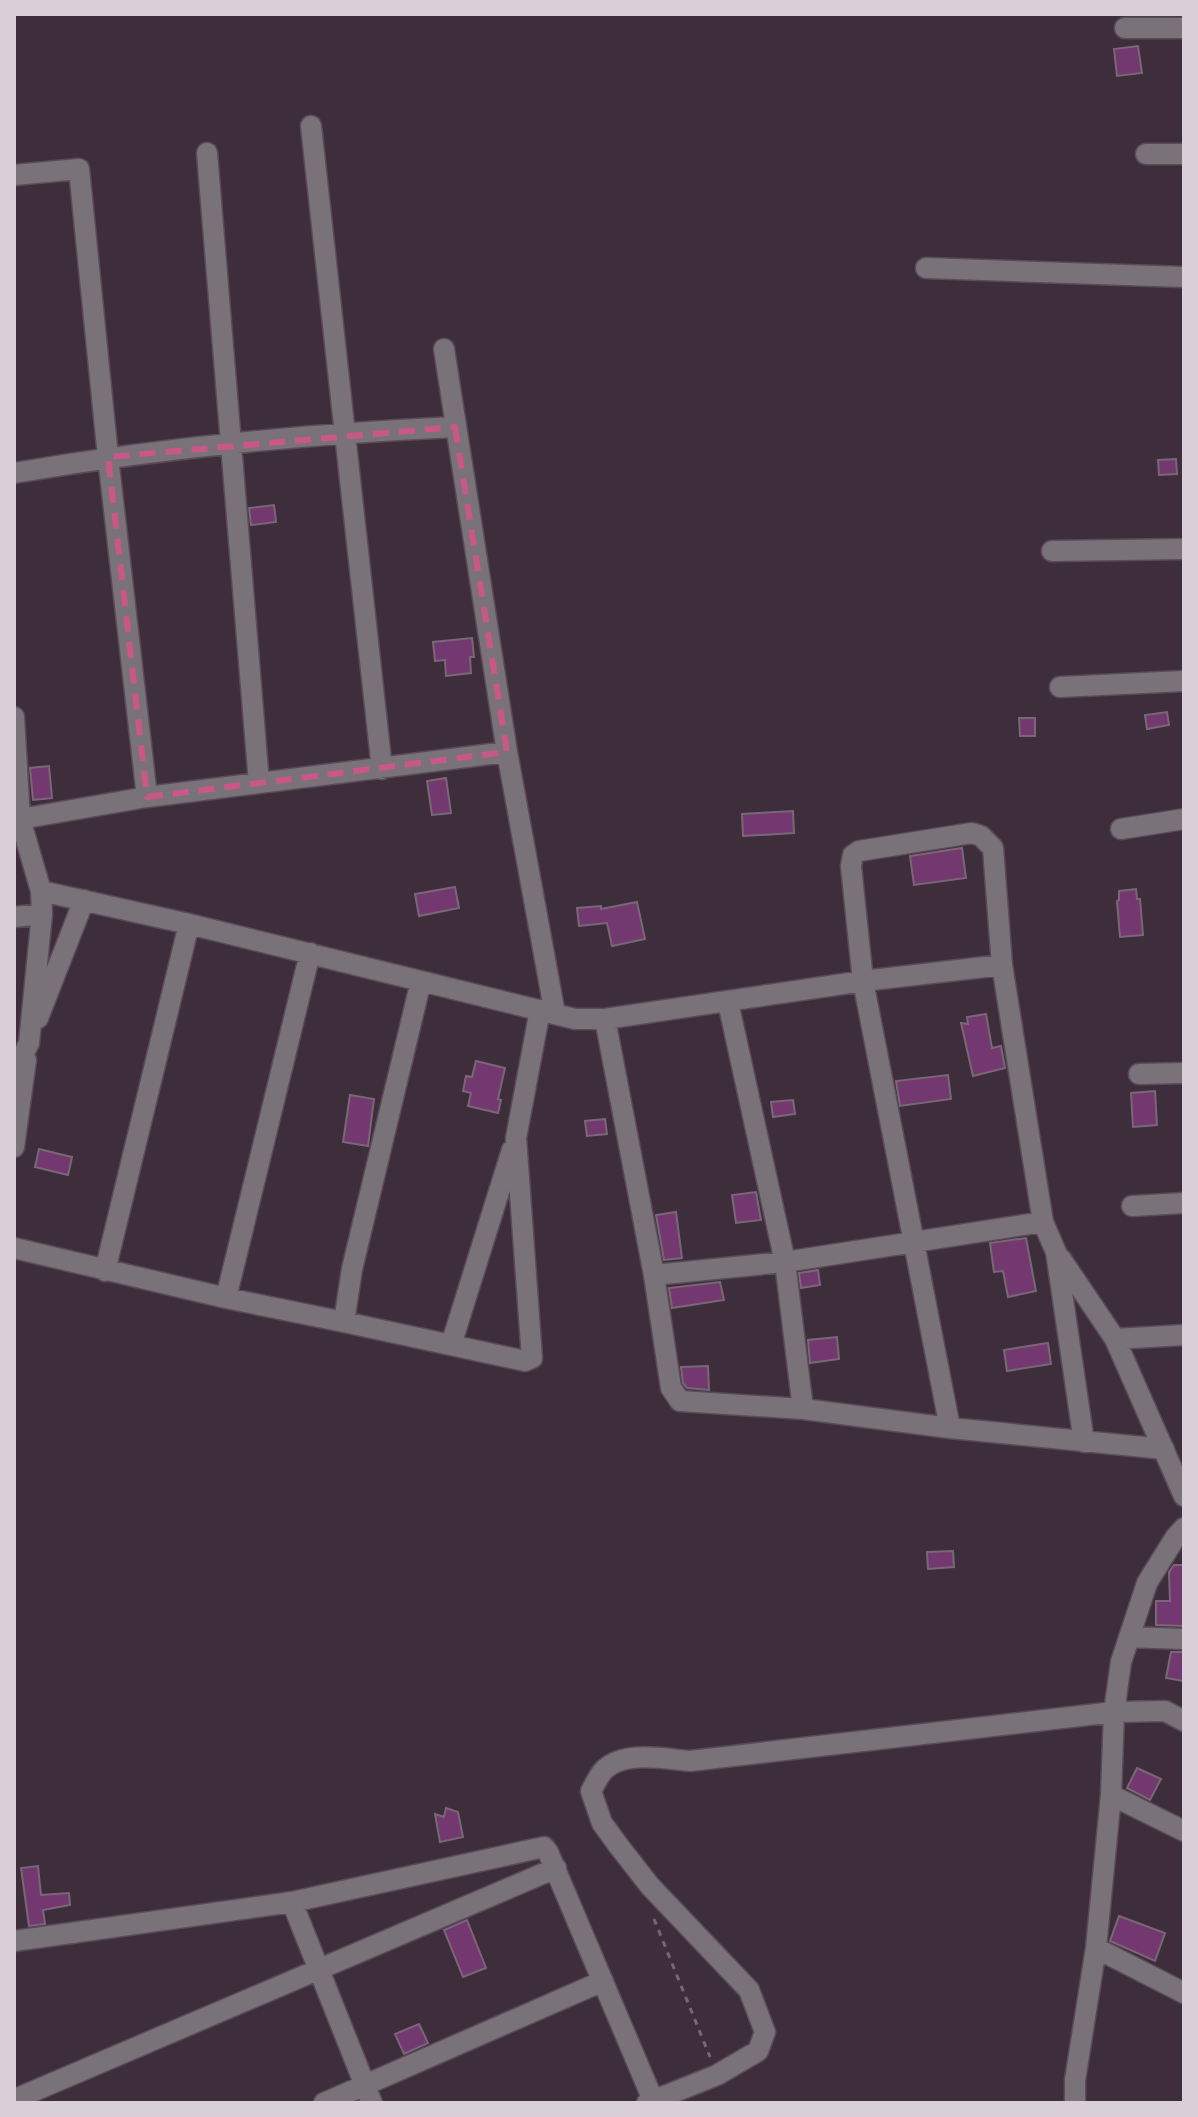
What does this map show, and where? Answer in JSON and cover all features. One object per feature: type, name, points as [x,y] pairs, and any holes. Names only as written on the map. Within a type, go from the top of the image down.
[{"type":"street","points":[[1125,28],[1184,28]]},
{"type":"street","points":[[311,126],[382,769]]},
{"type":"street","points":[[207,153],[259,783]]},
{"type":"street","points":[[1146,154],[1184,154]]},
{"type":"street","points":[[14,175],[79,169],[147,797]]},
{"type":"street","points":[[926,268],[1184,277]]},
{"type":"street","points":[[444,349],[548,1012],[516,1138],[451,1345]]},
{"type":"street","points":[[14,473],[108,457],[230,442],[455,427]]},
{"type":"street","points":[[1052,551],[1184,549]]},
{"type":"street","points":[[1060,687],[1184,681]]},
{"type":"street","points":[[14,717],[20,819],[41,891],[42,914],[29,1043],[14,1147]]},
{"type":"street","points":[[20,819],[147,797],[507,752]]},
{"type":"street","points":[[1121,829],[1184,819]]},
{"type":"street","points":[[950,1428],[863,981],[851,866],[853,855],[859,851],[972,833],[981,836],[993,848],[1002,965],[1043,1222],[1056,1252],[1115,1339],[1184,1496]]},
{"type":"street","points":[[41,891],[310,953],[575,1019],[605,1019],[863,981],[1002,965]]},
{"type":"street","points":[[14,1074],[84,900]]},
{"type":"street","points":[[14,917],[42,914]]},
{"type":"street","points":[[105,1271],[189,924]]},
{"type":"street","points":[[226,1298],[310,953]]},
{"type":"street","points":[[344,1322],[352,1269],[421,981]]},
{"type":"street","points":[[728,1002],[785,1262],[803,1409]]},
{"type":"street","points":[[605,1019],[675,1397],[690,1403],[803,1409],[950,1428],[1164,1449]]},
{"type":"street","points":[[1139,1074],[1184,1073]]},
{"type":"street","points":[[14,1248],[226,1298],[525,1361],[533,1355],[516,1138]]},
{"type":"street","points":[[1132,1206],[1184,1203]]},
{"type":"street","points":[[654,1275],[785,1262],[1043,1222]]},
{"type":"street","points":[[1056,1252],[1084,1442]]},
{"type":"street","points":[[1115,1339],[1184,1335]]},
{"type":"street","points":[[1075,2103],[1077,2066],[1096,1948],[1111,1795],[1114,1712],[1121,1662],[1147,1583],[1184,1528]]},
{"type":"street","points":[[1129,1637],[1184,1639]]},
{"type":"street","points":[[14,1941],[292,1902],[544,1847],[556,1868],[603,1981],[650,2102],[717,2075],[758,2051],[765,2032],[749,1990],[650,1886],[602,1823],[591,1791],[603,1770],[617,1760],[648,1758],[690,1761],[1114,1712],[1165,1711],[1184,1721]]},
{"type":"street","points":[[1111,1795],[1184,1831]]},
{"type":"street","points":[[18,2097],[556,1868]]},
{"type":"street","points":[[292,1902],[368,2094]]},
{"type":"street","points":[[1096,1948],[1184,1993]]},
{"type":"street","points":[[324,2103],[368,2094],[603,1981]]},
{"type":"path","points":[[649,1906],[717,2075]]},
{"type":"highlighted area","points":[[455,427],[507,752],[147,797],[108,457]]},
{"type":"building","points":[[1138,46],[1142,73],[1117,76],[1114,49]]},
{"type":"building","points":[[1176,459],[1177,474],[1159,475],[1158,460]]},
{"type":"building","points":[[274,505],[276,522],[251,525],[249,508]]},
{"type":"building","points":[[472,638],[474,657],[470,657],[471,673],[446,676],[445,660],[435,661],[433,642]]},
{"type":"building","points":[[1167,712],[1169,725],[1147,729],[1145,715]]},
{"type":"building","points":[[1019,718],[1035,718],[1035,736],[1020,736]]},
{"type":"building","points":[[49,766],[52,798],[33,800],[30,768]]},
{"type":"building","points":[[446,778],[451,813],[432,815],[427,781]]},
{"type":"building","points":[[793,811],[794,833],[743,836],[742,814]]},
{"type":"building","points":[[962,848],[966,878],[914,885],[910,856]]},
{"type":"building","points":[[455,887],[459,908],[419,916],[415,894]]},
{"type":"building","points":[[1136,889],[1137,899],[1140,899],[1143,935],[1120,937],[1119,891]]},
{"type":"building","points":[[637,902],[645,939],[612,946],[607,923],[579,926],[577,908],[601,906],[601,909]]},
{"type":"building","points":[[986,1014],[992,1048],[1001,1046],[1005,1068],[973,1076],[961,1023],[968,1024],[967,1017]]},
{"type":"building","points":[[476,1061],[505,1068],[498,1113],[468,1106],[471,1093],[463,1091],[466,1076],[472,1077]]},
{"type":"building","points":[[948,1075],[951,1099],[900,1106],[896,1081]]},
{"type":"building","points":[[1155,1091],[1157,1125],[1133,1127],[1131,1093]]},
{"type":"building","points":[[350,1095],[374,1099],[368,1146],[343,1142]]},
{"type":"building","points":[[793,1100],[795,1114],[773,1117],[771,1102]]},
{"type":"building","points":[[605,1119],[607,1134],[587,1136],[585,1121]]},
{"type":"building","points":[[39,1149],[72,1157],[68,1175],[35,1167]]},
{"type":"building","points":[[756,1192],[761,1220],[736,1223],[732,1195]]},
{"type":"building","points":[[676,1212],[682,1258],[664,1260],[656,1215]]},
{"type":"building","points":[[1026,1238],[1036,1291],[1008,1297],[1003,1271],[994,1272],[990,1243]]},
{"type":"building","points":[[818,1270],[820,1285],[801,1288],[799,1273]]},
{"type":"building","points":[[720,1282],[724,1300],[672,1308],[669,1288]]},
{"type":"building","points":[[837,1337],[839,1359],[810,1363],[808,1340]]},
{"type":"building","points":[[1048,1343],[1051,1364],[1007,1371],[1004,1350]]},
{"type":"building","points":[[708,1366],[709,1390],[687,1388],[683,1383],[681,1367]]},
{"type":"building","points":[[953,1551],[954,1567],[928,1569],[927,1552]]},
{"type":"building","points":[[1174,1565],[1184,1565],[1184,1626],[1156,1625],[1156,1601],[1170,1601],[1169,1572]]},
{"type":"building","points":[[1171,1652],[1184,1652],[1184,1681],[1166,1678]]},
{"type":"building","points":[[1137,1768],[1161,1779],[1150,1800],[1127,1788]]},
{"type":"building","points":[[446,1808],[458,1812],[463,1837],[440,1842],[435,1814],[444,1817]]},
{"type":"building","points":[[38,1866],[41,1895],[69,1893],[70,1905],[43,1910],[45,1924],[29,1926],[21,1868]]},
{"type":"building","points":[[1119,1916],[1165,1933],[1155,1961],[1110,1941]]},
{"type":"building","points":[[467,1920],[486,1968],[463,1977],[444,1930]]},
{"type":"building","points":[[419,2024],[428,2043],[404,2054],[395,2034]]}]
